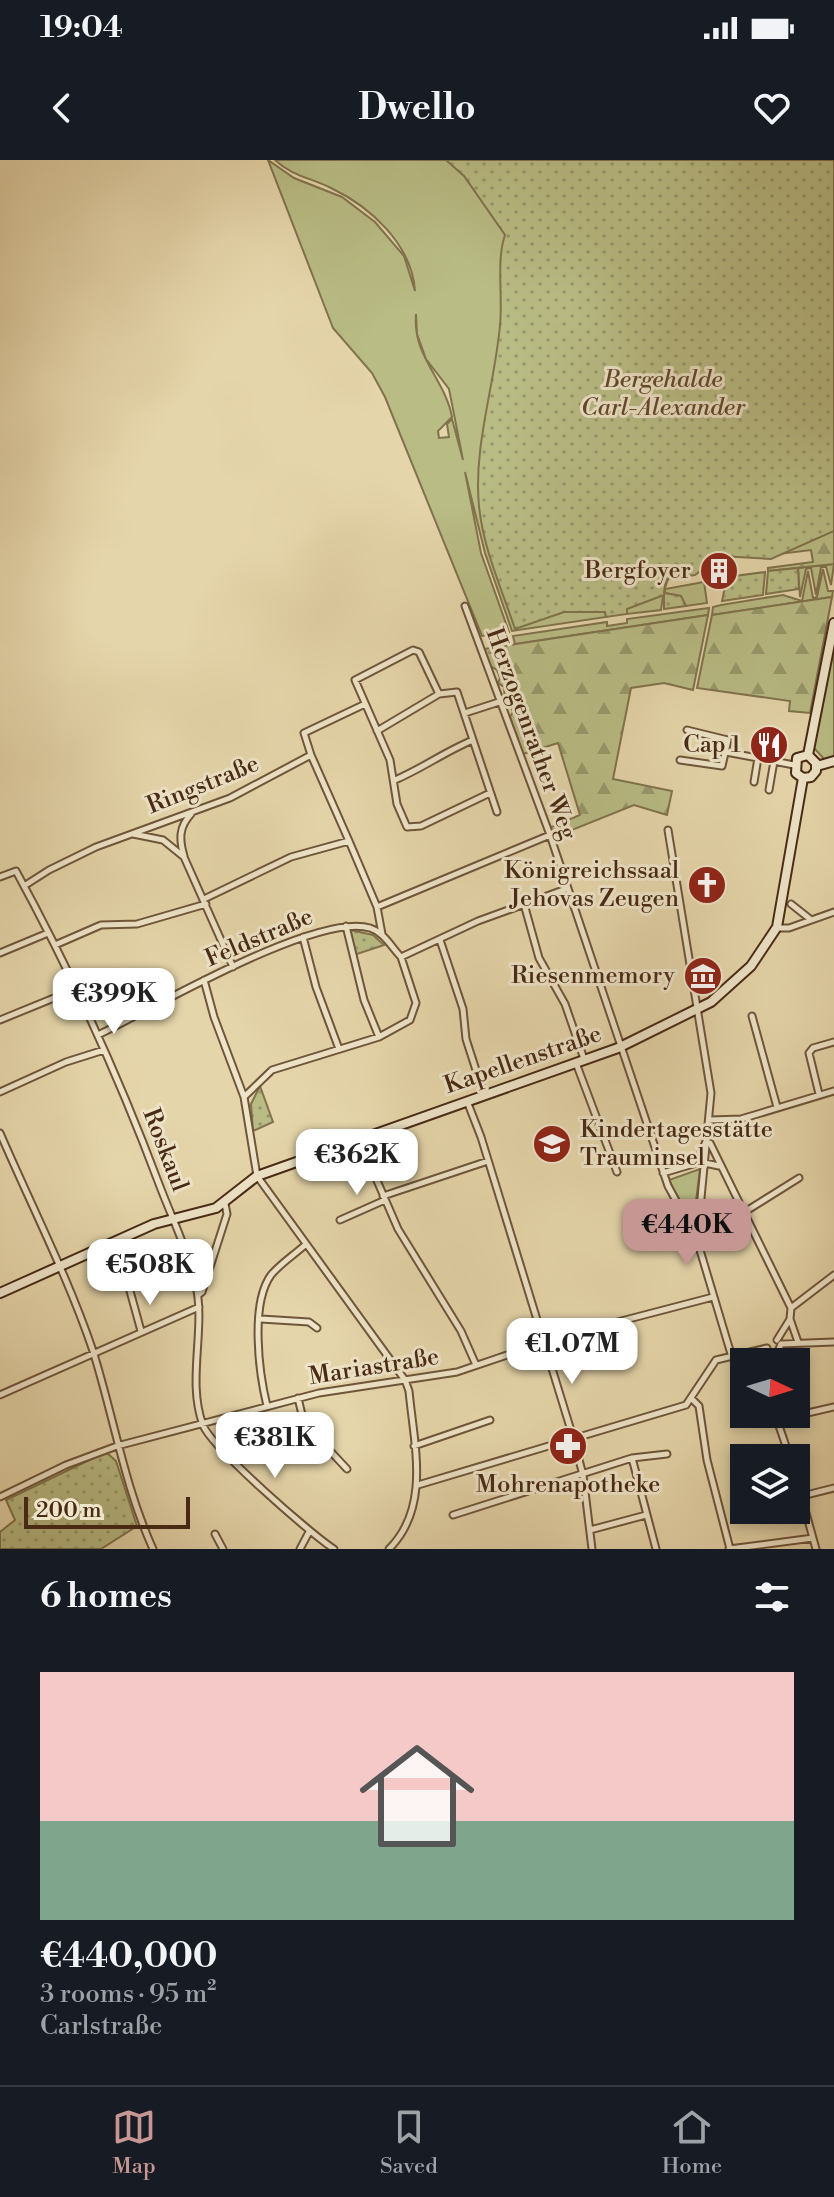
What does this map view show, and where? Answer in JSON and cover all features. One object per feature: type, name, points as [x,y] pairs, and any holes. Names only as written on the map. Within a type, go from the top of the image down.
[{"type":"street","name":"Herzogenrather Weg","points":[[465,606],[550,835],[618,1048],[663,1173],[691,1228],[696,1231]]},
{"type":"street","points":[[808,755],[834,623]]},
{"type":"street","points":[[439,694],[419,652],[413,650],[355,680],[395,780],[397,804],[407,827],[421,826],[490,793]]},
{"type":"street","points":[[377,731],[439,694],[457,692],[497,812]]},
{"type":"street","points":[[465,713],[502,701]]},
{"type":"street","points":[[244,1097],[272,1070],[379,1037],[410,1020],[415,1009],[401,957],[382,934],[377,907],[304,733],[365,704]]},
{"type":"street","points":[[680,760],[722,766],[726,752],[728,740],[687,730]]},
{"type":"street","points":[[395,780],[424,767],[440,754],[473,740]]},
{"type":"street","points":[[726,752],[794,765]]},
{"type":"street","name":"Ringstraße","points":[[24,886],[61,864],[155,823],[230,798],[311,755]]},
{"type":"street","points":[[803,778],[796,773],[794,765],[797,758],[808,755]]},
{"type":"street","points":[[808,755],[817,766]]},
{"type":"street","points":[[754,782],[758,758]]},
{"type":"street","points":[[769,790],[774,761]]},
{"type":"street","points":[[817,766],[834,761]]},
{"type":"street","points":[[803,778],[814,774],[817,766]]},
{"type":"street","points":[[803,778],[777,927],[789,928],[834,912]]},
{"type":"street","points":[[193,812],[180,833],[184,857],[233,967]]},
{"type":"street","points":[[668,830],[711,1093],[696,1231],[700,1261],[730,1351]]},
{"type":"street","points":[[132,834],[163,840],[184,857]]},
{"type":"street","points":[[377,907],[550,835]]},
{"type":"street","points":[[55,945],[101,925],[137,924],[205,902],[291,857],[349,841]]},
{"type":"street","name":"Roskaul","points":[[0,877],[16,871],[55,945],[98,1035],[171,1218],[198,1295],[197,1390],[202,1424]]},
{"type":"street","points":[[401,957],[566,889]]},
{"type":"street","points":[[524,904],[539,958],[565,1004],[580,1062],[617,1172]]},
{"type":"street","points":[[791,904],[811,920]]},
{"type":"street","points":[[346,926],[364,1000],[379,1037]]},
{"type":"street","name":"Feldstraße","points":[[98,1035],[204,980],[303,937],[346,926],[370,928],[382,934]]},
{"type":"street","name":"Kapellenstraße","points":[[0,1291],[171,1218],[225,1204],[257,1176],[618,1048],[696,1012],[724,993],[751,966],[777,927]]},
{"type":"street","points":[[0,953],[48,933]]},
{"type":"street","points":[[303,937],[316,987],[339,1049]]},
{"type":"street","points":[[440,940],[463,1009],[466,1039],[484,1096]]},
{"type":"street","points":[[204,980],[214,1017],[244,1097],[257,1176],[405,1380],[409,1391],[418,1485],[405,1533],[389,1549]]},
{"type":"street","points":[[0,1020],[76,989]]},
{"type":"street","points":[[752,1016],[777,1107]]},
{"type":"street","points":[[819,1094],[809,1053],[834,1042]]},
{"type":"street","points":[[0,1092],[66,1062],[104,1050]]},
{"type":"street","points":[[710,1120],[741,1119],[834,1091]]},
{"type":"street","points":[[467,1101],[573,1437],[583,1475],[592,1549]]},
{"type":"street","points":[[0,1133],[94,1355],[132,1501],[153,1549]]},
{"type":"street","points":[[696,1163],[708,1135]]},
{"type":"street","points":[[708,1135],[791,1308],[790,1319],[778,1348]]},
{"type":"street","points":[[359,1139],[398,1229],[461,1331],[476,1365]]},
{"type":"street","points":[[340,1220],[384,1198],[488,1161]]},
{"type":"street","points":[[663,1173],[705,1162],[714,1163],[724,1172]]},
{"type":"street","points":[[743,1213],[799,1178]]},
{"type":"street","points":[[198,1295],[202,1292],[227,1214],[225,1204]]},
{"type":"street","points":[[267,1406],[257,1358],[264,1289],[270,1277],[305,1245]]},
{"type":"street","points":[[791,1308],[834,1275]]},
{"type":"street","points":[[130,1291],[141,1331]]},
{"type":"street","name":"Mariastraße","points":[[0,1497],[66,1465],[117,1446],[298,1398],[457,1372],[543,1344],[713,1297]]},
{"type":"street","points":[[0,1395],[199,1307]]},
{"type":"street","points":[[261,1319],[309,1322],[317,1328]]},
{"type":"street","points":[[790,1319],[798,1342]]},
{"type":"street","points":[[767,1348],[768,1342],[834,1342]]},
{"type":"street","points":[[418,1485],[686,1405],[710,1366],[730,1355]]},
{"type":"street","points":[[298,1398],[304,1423],[347,1469]]},
{"type":"street","points":[[691,1398],[699,1406],[707,1460],[729,1549],[813,1538]]},
{"type":"street","points":[[810,1411],[834,1407]]},
{"type":"street","points":[[414,1446],[490,1420]]},
{"type":"street","points":[[202,1424],[217,1444],[309,1532],[334,1549]]},
{"type":"street","points":[[453,1515],[632,1458],[667,1454]]},
{"type":"street","points":[[632,1458],[656,1549]]},
{"type":"street","points":[[810,1494],[834,1488]]},
{"type":"street","points":[[590,1530],[646,1515]]},
{"type":"street","points":[[809,1524],[816,1549]]},
{"type":"street","points":[[300,1549],[309,1532]]},
{"type":"street","points":[[215,1534],[223,1549]]},
{"type":"green space","name":"Bergehalde Carl-Alexander","points":[[268,160],[294,178],[342,197],[375,222],[404,256],[415,291],[406,258],[387,229],[346,196],[295,173],[275,160],[834,160],[721,549],[685,563],[671,573],[661,610],[627,614],[626,603],[604,607],[606,617],[512,631],[485,553],[465,472],[481,553],[509,632],[482,636],[385,397],[372,373],[333,328]],"holes":[[[426,359],[449,389],[463,460],[452,419],[447,424],[449,437],[439,438],[438,431],[452,417]]]},
{"type":"green space","name":"Bergehalde Carl-Alexander","points":[[446,160],[834,160],[834,531],[771,559],[720,556],[695,575],[666,579],[664,593],[681,596],[686,606],[664,609],[664,595],[627,609],[627,614],[606,617],[605,612],[564,612],[515,629],[484,537],[478,484],[500,325],[501,256],[505,235],[464,176]]},
{"type":"green space","points":[[834,529],[834,564],[768,571],[768,568],[813,562],[811,550],[770,555]]},
{"type":"green space","points":[[834,564],[831,585],[826,567],[821,567],[816,595],[811,568],[806,569],[800,597],[798,568]]},
{"type":"green space","points":[[798,568],[799,589],[766,594],[768,571]]},
{"type":"green space","points":[[823,569],[828,591],[833,591],[832,597],[712,615],[713,607],[783,595],[802,601],[808,571],[813,598],[817,597]]},
{"type":"green space","points":[[765,572],[763,595],[722,601],[727,577]]},
{"type":"green space","points":[[704,582],[707,603],[686,606],[680,596],[665,593],[665,589]]},
{"type":"green space","points":[[832,597],[810,713],[789,711],[790,701],[697,688],[712,615]]},
{"type":"green space","points":[[709,608],[708,615],[515,644],[513,636],[607,622],[607,626],[627,623],[627,619]]},
{"type":"green space","points":[[708,615],[693,690],[664,683],[631,688],[613,779],[672,791],[667,815],[634,805],[552,838],[549,828],[580,815],[558,743],[523,754],[510,717],[513,712],[510,704],[505,702],[504,687],[498,683],[497,670],[490,666],[484,649]]},
{"type":"green space","points":[[834,631],[834,756],[825,760],[813,747]]},
{"type":"green space","points":[[350,930],[373,935],[384,945],[354,955]]},
{"type":"green space","points":[[260,1086],[273,1122],[253,1131],[251,1104]]},
{"type":"green space","points":[[700,1169],[692,1217],[686,1213],[669,1180]]},
{"type":"green space","points":[[106,1452],[116,1461],[137,1526],[101,1549],[0,1549],[0,1532],[15,1520],[6,1500]]},
{"type":"place","name":"Bergfoyer","points":[[719,571]]},
{"type":"place","name":"Cap 1","points":[[769,745]]},
{"type":"place","name":"Königreichssaal Jehovas Zeugen","points":[[707,885]]},
{"type":"place","name":"Riesenmemory","points":[[703,976]]},
{"type":"place","name":"Kindertagesstätte Trauminsel","points":[[552,1144]]},
{"type":"place","name":"Mohrenapotheke","points":[[568,1446]]}]
